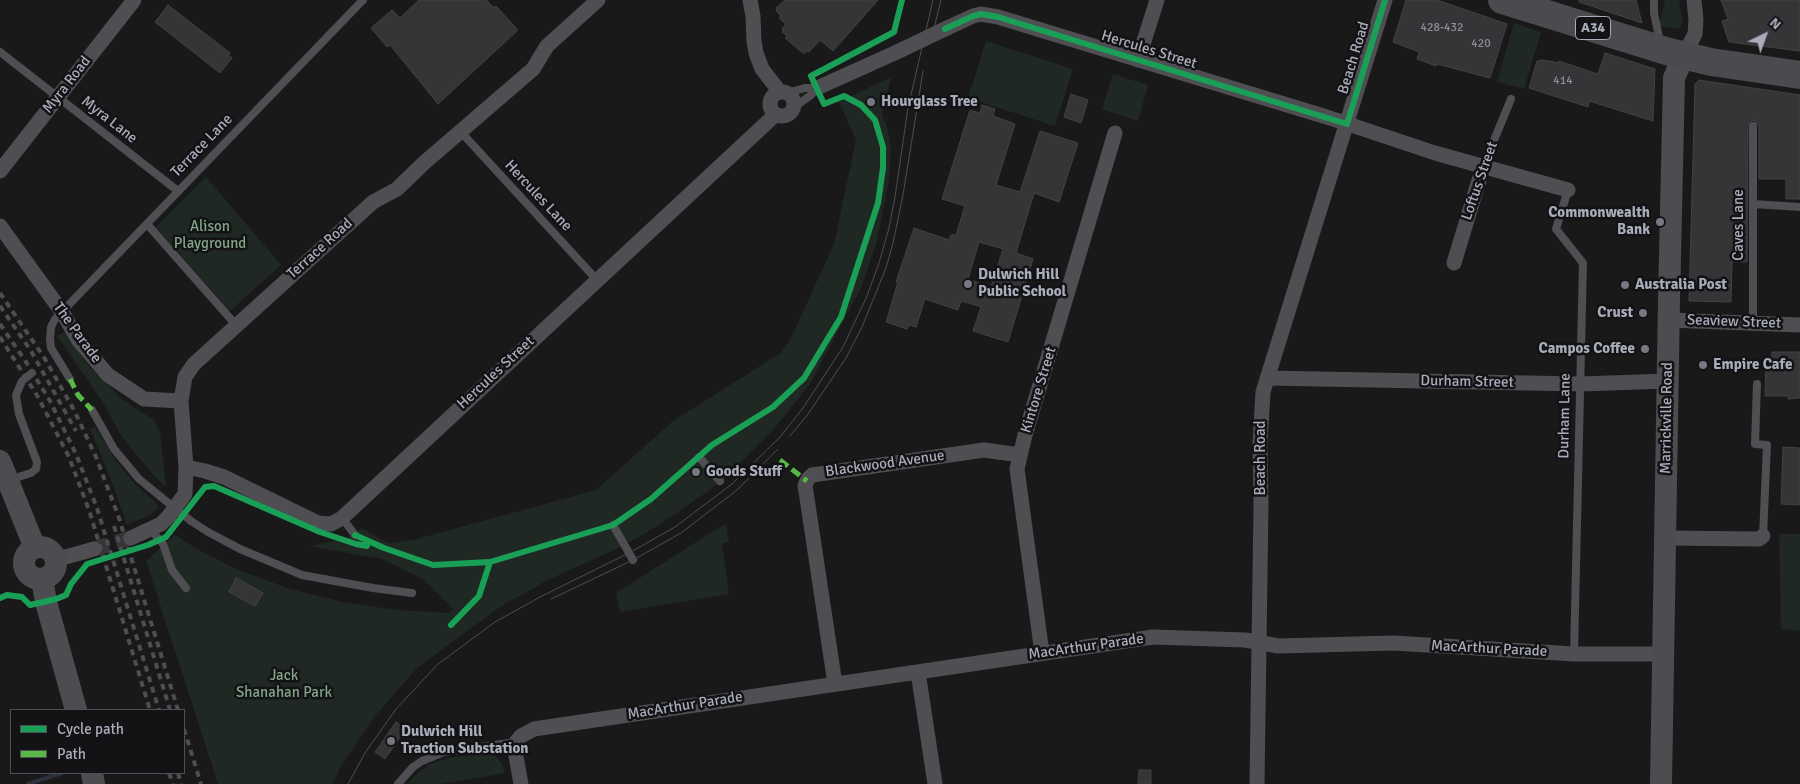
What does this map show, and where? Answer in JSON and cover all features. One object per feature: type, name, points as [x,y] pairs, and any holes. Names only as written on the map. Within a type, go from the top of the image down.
[{"type":"highway","name":"A34","points":[[1502,0],[1711,62],[1800,75]]},
{"type":"main road","name":"Marrickville Road","points":[[1662,784],[1673,52]]},
{"type":"main road","points":[[4,471],[35,548]]},
{"type":"main road","points":[[35,548],[46,549],[53,555],[55,560],[53,572],[42,579],[32,577],[24,564],[27,554],[35,548]]},
{"type":"main road","points":[[42,579],[46,602],[76,709]]},
{"type":"street","name":"Myra Road","points":[[0,170],[134,0]]},
{"type":"street","name":"Terrace Road","points":[[131,538],[161,524],[182,499],[186,489],[181,401],[185,377],[194,364],[373,202],[397,189],[533,69],[546,46],[598,0]]},
{"type":"street","points":[[750,0],[754,41],[762,69],[793,100],[793,108],[786,116],[775,114],[770,108],[770,101],[774,95],[783,92]]},
{"type":"street","points":[[1138,60],[1157,0]]},
{"type":"street","name":"Beach Road","points":[[1257,784],[1261,409],[1267,378],[1385,0]]},
{"type":"street","points":[[1673,52],[1694,34],[1696,20],[1694,0]]},
{"type":"street","name":"Hercules Street","points":[[817,88],[973,16],[989,15],[1347,124],[1435,153],[1568,190]]},
{"type":"street","name":"Hercules Street","points":[[342,518],[775,114]]},
{"type":"street","name":"Kintore Street","points":[[1042,653],[1018,478],[1020,455],[1115,133]]},
{"type":"street","name":"Loftus Street","points":[[1454,263],[1483,167]]},
{"type":"street","name":"The Parade","points":[[0,226],[62,312],[79,340],[108,375],[144,399],[181,401]]},
{"type":"street","name":"Seaview Street","points":[[1668,320],[1800,325]]},
{"type":"street","name":"Durham Street","points":[[1267,378],[1580,384],[1668,381]]},
{"type":"street","name":"Blackwood Avenue","points":[[835,684],[805,486],[808,479],[812,475],[984,450],[1020,455]]},
{"type":"street","points":[[186,467],[224,478],[318,523],[331,524],[342,518]]},
{"type":"street","points":[[1666,538],[1759,539],[1763,536]]},
{"type":"street","points":[[55,560],[94,549]]},
{"type":"street","name":"MacArthur Parade","points":[[516,742],[521,736],[534,729],[1153,637],[1246,640],[1278,646],[1394,643],[1574,654],[1664,654]]},
{"type":"street","points":[[918,672],[935,784]]},
{"type":"street","points":[[516,742],[516,756],[521,784]]},
{"type":"lane","name":"Terrace Lane","points":[[70,379],[51,348],[51,327],[55,319],[363,0]]},
{"type":"lane","points":[[1654,0],[1654,13],[1673,52]]},
{"type":"lane","name":"Myra Lane","points":[[0,52],[178,191]]},
{"type":"lane","points":[[783,92],[817,88]]},
{"type":"lane","points":[[793,108],[811,96],[817,88]]},
{"type":"lane","name":"Loftus Street","points":[[1483,167],[1511,99]]},
{"type":"lane","name":"Caves Lane","points":[[1753,323],[1754,126]]},
{"type":"lane","name":"Hercules Lane","points":[[460,132],[597,280]]},
{"type":"lane","name":"Durham Lane","points":[[1568,190],[1556,229],[1583,263],[1574,654]]},
{"type":"lane","points":[[1753,204],[1800,206]]},
{"type":"lane","points":[[146,224],[236,325]]},
{"type":"lane","points":[[4,471],[31,473],[36,469],[37,462],[19,414],[16,395],[22,381],[32,373]]},
{"type":"lane","points":[[1757,384],[1755,444],[1767,445],[1763,536]]},
{"type":"lane","points":[[92,410],[114,449],[139,479],[191,521],[240,549],[302,575],[372,588],[412,593]]},
{"type":"lane","points":[[698,457],[720,481]]},
{"type":"lane","points":[[342,518],[356,535]]},
{"type":"lane","points":[[613,525],[633,560]]},
{"type":"lane","points":[[151,530],[163,544],[172,570],[186,588]]},
{"type":"lane","points":[[398,784],[413,767],[444,752],[516,742]]},
{"type":"green space","points":[[1665,0],[1679,0],[1683,23],[1678,29],[1659,26]]},
{"type":"green space","points":[[1514,23],[1541,32],[1524,89],[1497,82]]},
{"type":"green space","points":[[986,41],[1073,69],[1055,126],[968,98]]},
{"type":"green space","points":[[1113,74],[1148,85],[1138,121],[1102,109]]},
{"type":"green space","name":"Jack Shanahan Park","points":[[891,77],[882,115],[887,126],[891,148],[889,180],[877,241],[862,286],[810,384],[774,429],[710,490],[659,525],[625,545],[548,580],[503,605],[417,668],[375,716],[340,768],[333,784],[218,784],[146,561],[175,535],[197,549],[236,569],[290,589],[343,602],[397,610],[449,613],[453,609],[423,579],[382,559],[309,546],[348,538],[361,528],[388,543],[413,540],[596,490],[673,421],[779,354],[789,342],[834,244],[856,140],[839,102]]},
{"type":"green space","name":"Alison Playground","points":[[206,177],[281,265],[230,311],[156,227]]},
{"type":"green space","points":[[65,332],[84,360],[124,401],[154,420],[160,432],[166,487],[154,476],[122,437],[102,401],[57,336]]},
{"type":"green space","points":[[95,427],[117,462],[136,485],[159,506],[152,514],[126,525],[90,429]]},
{"type":"green space","points":[[726,523],[729,542],[722,543],[729,594],[620,612],[616,593]]},
{"type":"green space","points":[[1779,534],[1800,534],[1800,631],[1781,629]]},
{"type":"green space","points":[[492,752],[502,764],[505,773],[441,784],[408,784],[415,775],[430,764],[449,758]]},
{"type":"building","points":[[419,0],[486,0],[494,8],[496,6],[518,30],[438,104],[390,45],[387,47],[371,28],[392,10],[400,18]]},
{"type":"building","points":[[785,0],[878,0],[833,51],[820,40],[809,52],[806,51],[804,54],[785,38],[787,36],[782,32],[786,24],[779,18],[781,16],[776,8]]},
{"type":"building","points":[[1406,0],[1437,0],[1507,24],[1490,78],[1437,64],[1436,66],[1417,59],[1419,52],[1393,42]]},
{"type":"building","points":[[1579,0],[1636,0],[1642,23],[1579,2]]},
{"type":"building","points":[[1721,0],[1800,0],[1800,51],[1729,42],[1722,21],[1728,19]]},
{"type":"building","points":[[168,5],[230,53],[228,55],[232,58],[220,73],[155,22]]},
{"type":"building","points":[[1605,53],[1655,69],[1653,121],[1589,101],[1588,107],[1529,88],[1537,61],[1543,60],[1559,63],[1559,61],[1598,74]]},
{"type":"building","points":[[1699,80],[1800,95],[1800,199],[1786,199],[1786,179],[1759,179],[1759,126],[1753,120],[1748,124],[1747,262],[1732,262],[1731,302],[1689,301],[1695,84]]},
{"type":"building","points":[[1071,94],[1088,100],[1081,123],[1064,117]]},
{"type":"building","points":[[982,105],[995,109],[993,116],[1015,124],[996,185],[1020,192],[1040,131],[1078,143],[1059,202],[1034,193],[1016,253],[1033,259],[1008,342],[973,331],[981,307],[961,301],[958,310],[925,299],[916,327],[909,325],[907,329],[886,322],[898,282],[896,282],[914,228],[949,240],[951,235],[956,235],[965,206],[942,199],[970,110],[980,113]],"holes":[[[979,242],[1003,249],[991,287],[968,279]]]},
{"type":"building","points":[[1772,352],[1800,352],[1800,398],[1788,399],[1788,396],[1765,396],[1766,365],[1771,366]]},
{"type":"building","points":[[1783,447],[1800,448],[1800,505],[1781,504]]},
{"type":"building","points":[[236,578],[263,593],[255,606],[229,592]]},
{"type":"building","name":"Dulwich Hill Traction Substation","points":[[396,722],[406,729],[385,759],[375,752]]},
{"type":"building","points":[[1139,770],[1151,770],[1151,784],[1138,784]]},
{"type":"waterway","points":[[28,784],[59,774]]},
{"type":"tunnel","points":[[94,549],[131,538]]},
{"type":"tram line","points":[[348,784],[365,753],[396,709],[438,664],[495,622],[540,597],[629,553],[675,527],[732,484],[780,437],[803,408],[843,347],[867,296],[879,263],[895,197],[908,108],[933,0]]},
{"type":"tram line","points":[[931,40],[941,0]]},
{"type":"tram line","points":[[790,436],[808,414],[846,358],[862,327],[886,268],[903,195],[923,71]]},
{"type":"tram line","points":[[551,599],[633,560],[681,533],[737,490],[778,449]]},
{"type":"railway","points":[[0,293],[45,359],[74,410],[96,457],[118,515],[178,709]]},
{"type":"railway","points":[[0,306],[31,351],[76,431]]},
{"type":"railway","points":[[0,324],[50,401],[76,454],[97,508],[159,709]]},
{"type":"railway","points":[[0,337],[38,397],[69,457],[89,510],[150,709]]},
{"type":"railway","points":[[114,526],[170,709]]},
{"type":"railway","points":[[185,732],[201,784]]},
{"type":"railway","points":[[169,774],[173,784]]},
{"type":"railway","points":[[178,774],[181,784]]},
{"type":"marked path","points":[[70,379],[78,395],[92,410]]},
{"type":"marked path","points":[[780,460],[807,481]]},
{"type":"cycle path","points":[[355,535],[384,548],[433,565],[490,562],[613,525],[651,499],[712,445],[773,407],[804,378],[841,317],[878,203],[883,168],[883,147],[875,120],[861,105],[844,96],[824,104],[811,76],[894,32],[902,0]]},
{"type":"cycle path","points":[[945,29],[981,14],[998,17],[1347,124],[1385,0]]},
{"type":"cycle path","points":[[0,598],[7,595],[22,597],[30,605],[66,595],[71,584],[87,564],[148,545],[166,537],[205,487],[214,486],[320,532],[367,546]]},
{"type":"cycle path","points":[[451,625],[479,596],[490,562]]},
{"type":"place","name":"Hourglass Tree","points":[[871,102]]},
{"type":"place","name":"Commonwealth Bank","points":[[1660,222]]},
{"type":"place","name":"Dulwich Hill Public School","points":[[968,284]]},
{"type":"place","name":"Australia Post","points":[[1625,285]]},
{"type":"place","name":"Crust","points":[[1643,313]]},
{"type":"place","name":"Campos Coffee","points":[[1645,349]]},
{"type":"place","name":"Empire Cafe","points":[[1703,365]]},
{"type":"place","name":"Goods Stuff","points":[[696,472]]},
{"type":"place","name":"Dulwich Hill Traction Substation","points":[[391,741]]}]
